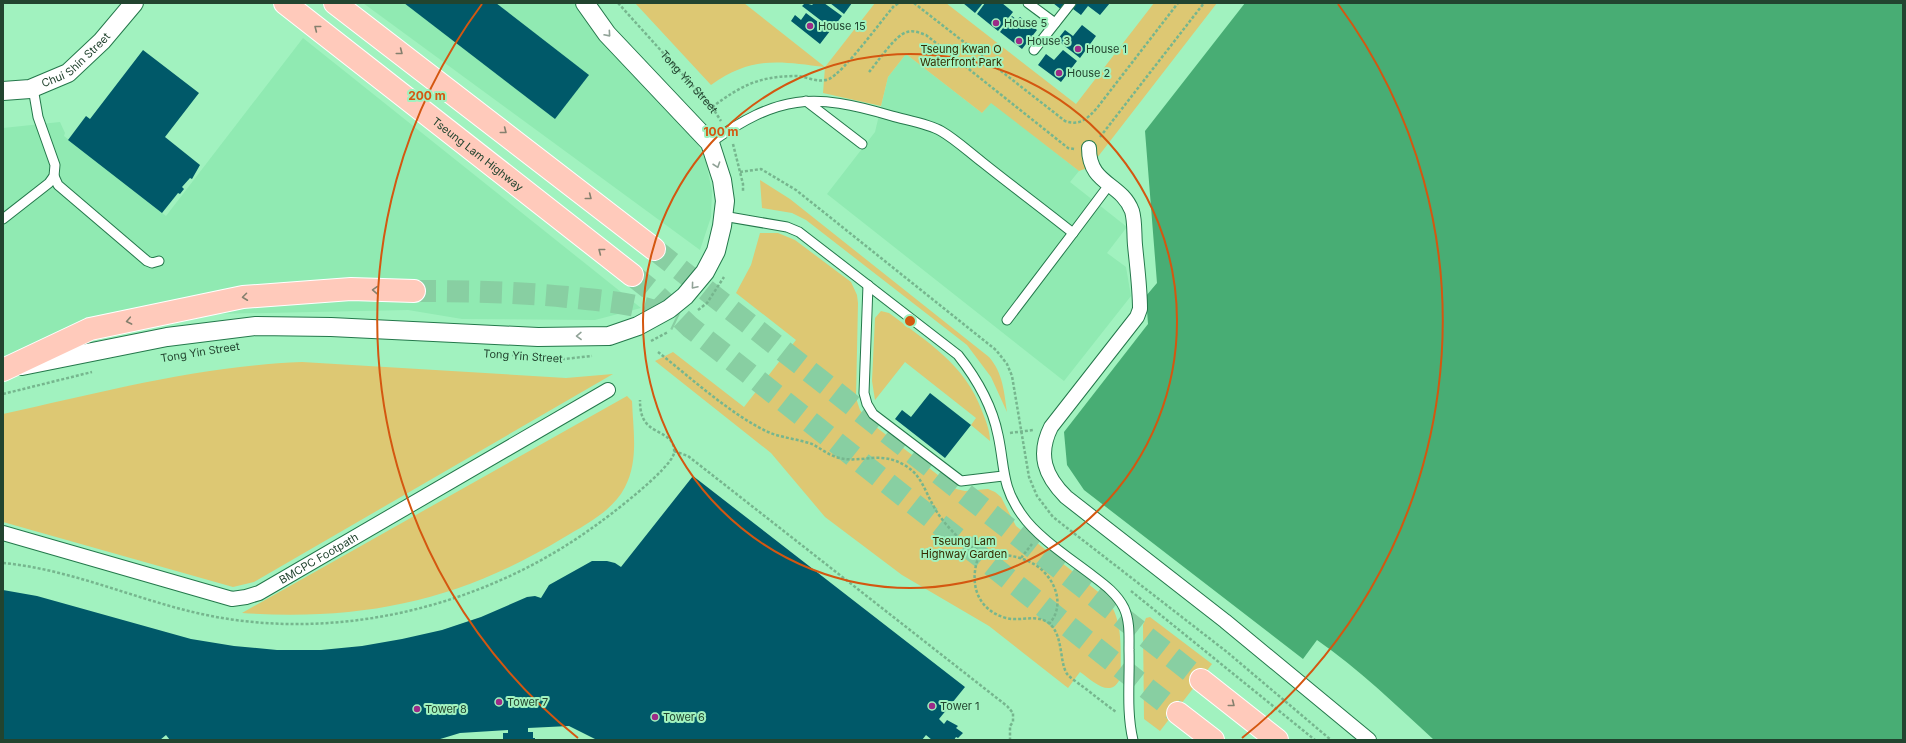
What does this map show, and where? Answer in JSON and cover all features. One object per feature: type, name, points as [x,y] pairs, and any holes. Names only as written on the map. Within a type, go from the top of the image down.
[{"type":"main road","name":"Tseung Lam Highway","points":[[285,3],[632,275]]},
{"type":"main road","points":[[335,3],[654,249]]},
{"type":"main road","points":[[3,370],[90,329],[243,297],[351,290],[414,291]]},
{"type":"main road","points":[[1201,680],[1278,740]]},
{"type":"main road","points":[[1178,713],[1213,740]]},
{"type":"street","name":"Chui Shin Street","points":[[3,91],[33,88],[68,73],[102,41],[134,3]]},
{"type":"street","name":"Tong Yin Street","points":[[3,370],[166,337],[256,326],[347,328],[538,337],[609,336],[638,326],[657,317],[685,296],[705,272],[716,252],[725,201],[722,180],[710,143],[607,34],[585,3]]},
{"type":"street","points":[[1089,148],[1089,158],[1093,169],[1123,196],[1132,212],[1140,302],[1139,313],[1052,427],[1045,440],[1044,452],[1046,466],[1056,487],[1066,497],[1225,621],[1369,740]]},
{"type":"street","name":"BMCPC Footpath","points":[[3,533],[232,598],[246,597],[259,593],[608,390]]},
{"type":"lane","points":[[1028,3],[1055,24]]},
{"type":"lane","points":[[1034,50],[1071,3]]},
{"type":"lane","points":[[33,88],[38,117],[54,165],[54,176],[58,185],[147,261],[152,263],[159,262]]},
{"type":"lane","points":[[710,143],[746,119],[771,108],[806,101],[826,102],[880,112],[940,130],[1073,232]]},
{"type":"lane","points":[[806,101],[862,144]]},
{"type":"lane","points":[[3,219],[48,183],[54,176]]},
{"type":"lane","points":[[1008,320],[1109,185]]},
{"type":"lane","points":[[723,216],[788,227],[799,232],[958,355],[969,369],[985,395],[994,418],[999,436],[1003,476],[1011,497],[1026,521],[1040,534],[1113,592],[1124,608],[1128,626],[1131,724],[1133,740]]},
{"type":"lane","points":[[868,285],[864,393],[867,404],[873,414],[961,481],[1003,476]]},
{"type":"path","name":"Tong Yin Street","points":[[618,3],[712,106],[727,131],[736,150],[743,184],[742,219]]},
{"type":"path","points":[[712,106],[737,88],[755,81],[794,76],[815,81],[829,79],[840,69],[894,6],[899,3]]},
{"type":"path","points":[[914,3],[1065,122],[1073,124],[1080,123],[1088,118],[1097,108],[1178,3]]},
{"type":"path","points":[[869,72],[896,39],[906,32],[917,32],[926,35],[1068,148],[1078,150],[1089,148],[1101,136],[1204,3]]},
{"type":"path","points":[[697,311],[707,303],[723,280],[726,273]]},
{"type":"path","points":[[644,344],[670,331]]},
{"type":"path","points":[[658,352],[738,414],[769,432],[813,445],[839,458],[854,460],[879,457],[894,460],[907,466],[918,477],[933,505],[949,527],[969,546],[981,551],[1021,558],[1040,568],[1056,591],[1059,600],[1055,617],[1049,624]]},
{"type":"path","name":"Tong Yin Street","points":[[510,355],[564,359],[600,355]]},
{"type":"path","points":[[3,394],[96,371]]},
{"type":"path","points":[[3,563],[43,570],[198,613],[237,619],[278,624],[320,623],[359,620],[397,614],[472,592],[543,560],[609,517],[639,492],[672,459],[674,451],[673,444],[668,437],[649,426],[644,419],[641,412],[640,400]]},
{"type":"path","points":[[1009,433],[1052,427]]},
{"type":"path","points":[[674,451],[688,456],[1007,706],[1013,713],[1013,722],[1010,726],[1010,740]]},
{"type":"path","points":[[981,551],[976,561],[974,583],[982,602],[989,609],[1006,618],[1042,619],[1049,624],[1055,630],[1058,637],[1067,674],[1131,724]]},
{"type":"shaded area","points":[[363,3],[576,3],[595,27],[693,134],[706,162],[712,191],[711,217],[700,250]]},
{"type":"shaded area","points":[[1245,3],[1903,3],[1903,740],[1434,740],[1333,651],[1317,640],[1303,659],[1084,490],[1067,465],[1064,432],[1148,324],[1146,296],[1157,283],[1145,131]]},
{"type":"shaded area","points":[[303,38],[641,308],[595,320],[462,319],[408,310],[212,314],[69,347],[3,356],[3,128],[60,122],[65,133],[64,136],[166,216]]},
{"type":"shaded area","points":[[906,54],[982,113],[991,102],[1079,171],[1070,182],[1127,227],[1107,253],[1126,267],[1131,296],[1064,381],[827,194],[875,132],[888,77]]},
{"type":"green space","points":[[635,3],[744,3],[825,67],[779,62],[753,65],[740,69],[711,85]]},
{"type":"green space","name":"Tseung Kwan O Waterfront Park","points":[[875,3],[946,3],[1076,104],[1154,3],[1217,3],[1090,167],[1079,171],[991,103],[982,113],[906,54],[888,77],[881,106],[823,93],[825,67]]},
{"type":"green space","points":[[760,180],[790,199],[989,357],[994,363],[1000,376],[1004,390],[1007,412],[991,377],[967,345],[806,220],[792,213],[762,208]]},
{"type":"green space","name":"Tseung Lam Highway Garden","points":[[760,233],[778,233],[795,240],[851,282],[857,295],[858,303],[856,398],[860,410],[867,420],[956,489],[965,491],[988,489],[995,492],[1001,497],[1016,526],[1107,599],[1119,626],[1121,646],[1121,676],[1113,687],[1102,687],[1080,672],[1068,688],[989,626],[902,575],[825,517],[771,453],[655,361],[673,352],[744,407],[796,340],[736,293],[751,265]]},
{"type":"green space","points":[[881,311],[889,313],[931,344],[966,380],[975,394],[982,411],[990,441],[971,425],[976,418],[905,362],[875,400],[872,381],[875,318]]},
{"type":"green space","points":[[302,362],[566,378],[613,374],[254,582],[233,587],[3,522],[3,414],[189,374],[264,364]]},
{"type":"green space","points":[[627,396],[632,401],[634,456],[629,477],[620,496],[598,517],[524,560],[448,592],[409,602],[329,614],[286,615],[242,613]]},
{"type":"green space","points":[[1150,617],[1212,664],[1160,731],[1144,719],[1143,625],[1146,618]]},
{"type":"building","points":[[404,3],[496,3],[589,75],[555,119]]},
{"type":"building","points":[[805,3],[812,5],[814,3],[824,3],[842,16],[832,29],[802,6]]},
{"type":"building","points":[[830,3],[852,3],[844,14]]},
{"type":"building","points":[[963,3],[983,3],[975,13]]},
{"type":"building","name":"House 5","points":[[985,3],[1002,3],[1013,12],[998,31],[977,14]]},
{"type":"building","points":[[1053,3],[1110,3],[1100,15],[1088,6],[1081,15],[1073,9],[1068,15]]},
{"type":"building","name":"House 15","points":[[806,13],[830,31],[820,44],[791,21],[795,15],[801,20]]},
{"type":"building","name":"House 3","points":[[1012,16],[1017,20],[1020,17],[1037,30],[1022,49],[1000,32]]},
{"type":"building","name":"House 1","points":[[1082,25],[1096,36],[1080,58],[1057,40],[1065,30],[1073,36]]},
{"type":"building","points":[[143,50],[199,93],[165,137],[200,165],[192,179],[190,178],[182,187],[184,189],[180,194],[178,193],[162,213],[68,140],[86,116],[90,119]]},
{"type":"building","name":"House 2","points":[[1063,50],[1077,61],[1061,82],[1038,65],[1046,54],[1054,60]]},
{"type":"building","points":[[930,393],[971,425],[945,458],[895,419],[902,410],[911,417]]},
{"type":"building","points":[[693,476],[965,687],[939,719],[944,724],[947,720],[958,726],[956,728],[963,733],[954,740],[932,740],[926,735],[922,740],[597,740],[569,726],[528,728],[528,732],[533,732],[533,738],[535,738],[535,740],[503,740],[503,733],[508,733],[508,730],[460,733],[437,740],[170,740],[166,735],[160,740],[3,740],[3,590],[37,596],[191,639],[234,646],[277,650],[321,650],[362,646],[442,630],[481,617],[527,597],[535,596],[541,598],[549,585],[592,561],[607,561],[615,563],[621,567]]},
{"type":"tunnel","points":[[654,249],[1201,680]]},
{"type":"tunnel","points":[[632,275],[651,290],[690,327],[1178,713]]},
{"type":"tunnel","points":[[414,291],[510,293],[595,300],[637,306],[664,314],[677,320]]},
{"type":"place","name":"House 5","points":[[996,23]]},
{"type":"place","name":"House 15","points":[[810,26]]},
{"type":"place","name":"House 3","points":[[1019,41]]},
{"type":"place","name":"House 1","points":[[1078,49]]},
{"type":"place","name":"House 2","points":[[1059,73]]},
{"type":"place","name":"Tower 7","points":[[499,702]]},
{"type":"place","name":"Tower 1","points":[[932,706]]},
{"type":"place","name":"Tower 8","points":[[417,709]]},
{"type":"place","name":"Tower 6","points":[[655,717]]}]
